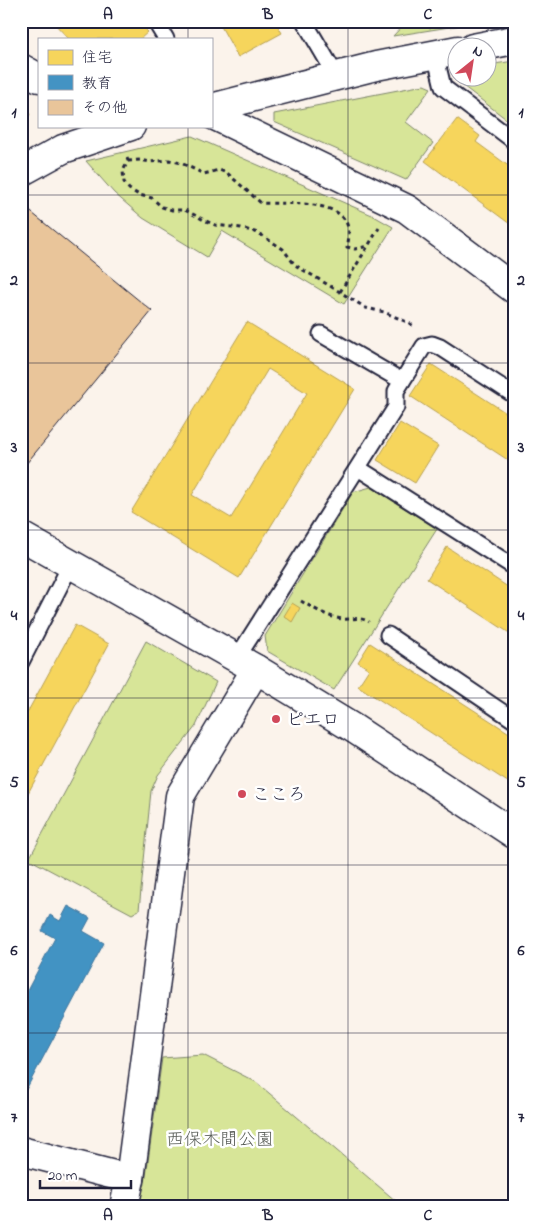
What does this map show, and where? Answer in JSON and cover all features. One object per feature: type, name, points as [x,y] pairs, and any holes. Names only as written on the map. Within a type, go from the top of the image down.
[{"type":"street","points":[[498,43],[514,40]]},
{"type":"street","points":[[214,105],[337,77],[376,66],[446,52]]},
{"type":"street","points":[[21,68],[38,77]]},
{"type":"street","points":[[214,105],[407,209],[514,289]]},
{"type":"street","points":[[21,172],[63,149],[124,128]]},
{"type":"street","points":[[21,536],[247,663],[353,728],[514,834]]},
{"type":"street","points":[[124,1207],[130,1179],[180,796],[247,663]]},
{"type":"street","points":[[21,1151],[130,1179]]},
{"type":"lane","points":[[155,21],[165,38]]},
{"type":"lane","points":[[304,21],[337,77]]},
{"type":"lane","points":[[446,52],[443,87],[514,141]]},
{"type":"lane","points":[[321,334],[402,381]]},
{"type":"lane","points":[[247,663],[281,589],[396,407],[396,391],[424,346],[432,344],[440,346],[514,395]]},
{"type":"lane","points":[[358,468],[514,567]]},
{"type":"lane","points":[[21,662],[71,564]]},
{"type":"lane","points":[[388,635],[514,720]]},
{"type":"path","points":[[126,154],[128,161],[123,171],[124,182],[128,189],[152,198],[162,207],[172,210],[185,210],[215,225],[258,232],[283,249],[295,265],[366,308],[384,312],[408,322],[427,336],[432,344]]},
{"type":"path","points":[[128,161],[140,160],[150,162],[169,160],[181,163],[204,174],[219,170],[227,173],[261,203],[289,203],[328,207],[341,216],[348,225],[350,238],[347,247],[355,250],[368,246]]},
{"type":"path","points":[[340,292],[383,222]]},
{"type":"path","points":[[281,589],[321,613],[341,619],[362,618],[388,635]]},
{"type":"green space","points":[[407,21],[487,21],[393,36]]},
{"type":"green space","points":[[514,61],[514,125],[466,88],[498,88],[498,63]]},
{"type":"green space","points":[[424,85],[431,88],[406,122],[433,143],[406,180],[274,122],[274,114]]},
{"type":"green space","points":[[192,136],[372,215],[393,227],[344,304],[222,231],[207,257],[143,218],[114,193],[86,161]]},
{"type":"green space","points":[[371,487],[437,529],[334,690],[267,651],[265,636],[353,492]]},
{"type":"green space","points":[[146,641],[216,682],[196,726],[158,775],[151,791],[139,910],[132,914],[29,859]]},
{"type":"green space","name":"西保木間公園","points":[[203,1055],[256,1082],[403,1207],[135,1207],[145,1184],[162,1058]]},
{"type":"building: 住宅","points":[[52,21],[113,21],[117,25],[121,21],[137,21],[148,32],[141,38],[68,38]]},
{"type":"building: 住宅","points":[[218,21],[275,21],[282,33],[238,57]]},
{"type":"building: 住宅","points":[[21,109],[30,114],[21,129]]},
{"type":"building: 住宅","points":[[457,119],[480,136],[476,142],[514,170],[514,227],[425,161]]},
{"type":"building: 住宅","points":[[247,322],[355,389],[239,578],[131,512]],"holes":[[[268,369],[307,393],[231,518],[192,495]]]},
{"type":"building: 住宅","points":[[431,364],[514,418],[514,464],[410,396]]},
{"type":"building: 住宅","points":[[400,423],[438,446],[415,483],[377,460]]},
{"type":"building: 住宅","points":[[447,547],[514,591],[514,636],[427,579]]},
{"type":"building: 住宅","points":[[292,603],[300,608],[292,622],[284,616]]},
{"type":"building: 住宅","points":[[75,625],[109,644],[21,806],[21,724]]},
{"type":"building: 住宅","points":[[370,643],[514,736],[514,786],[358,686],[369,669],[358,662]]},
{"type":"building: 教育","points":[[68,906],[90,918],[83,931],[104,943],[21,1099],[21,1002],[55,938],[42,931],[50,915],[60,921]]},
{"type":"building: その他","points":[[21,204],[152,311],[21,470]]},
{"type":"place","name":"ピエロ","points":[[276,719]]},
{"type":"place","name":"こころ","points":[[242,794]]}]
